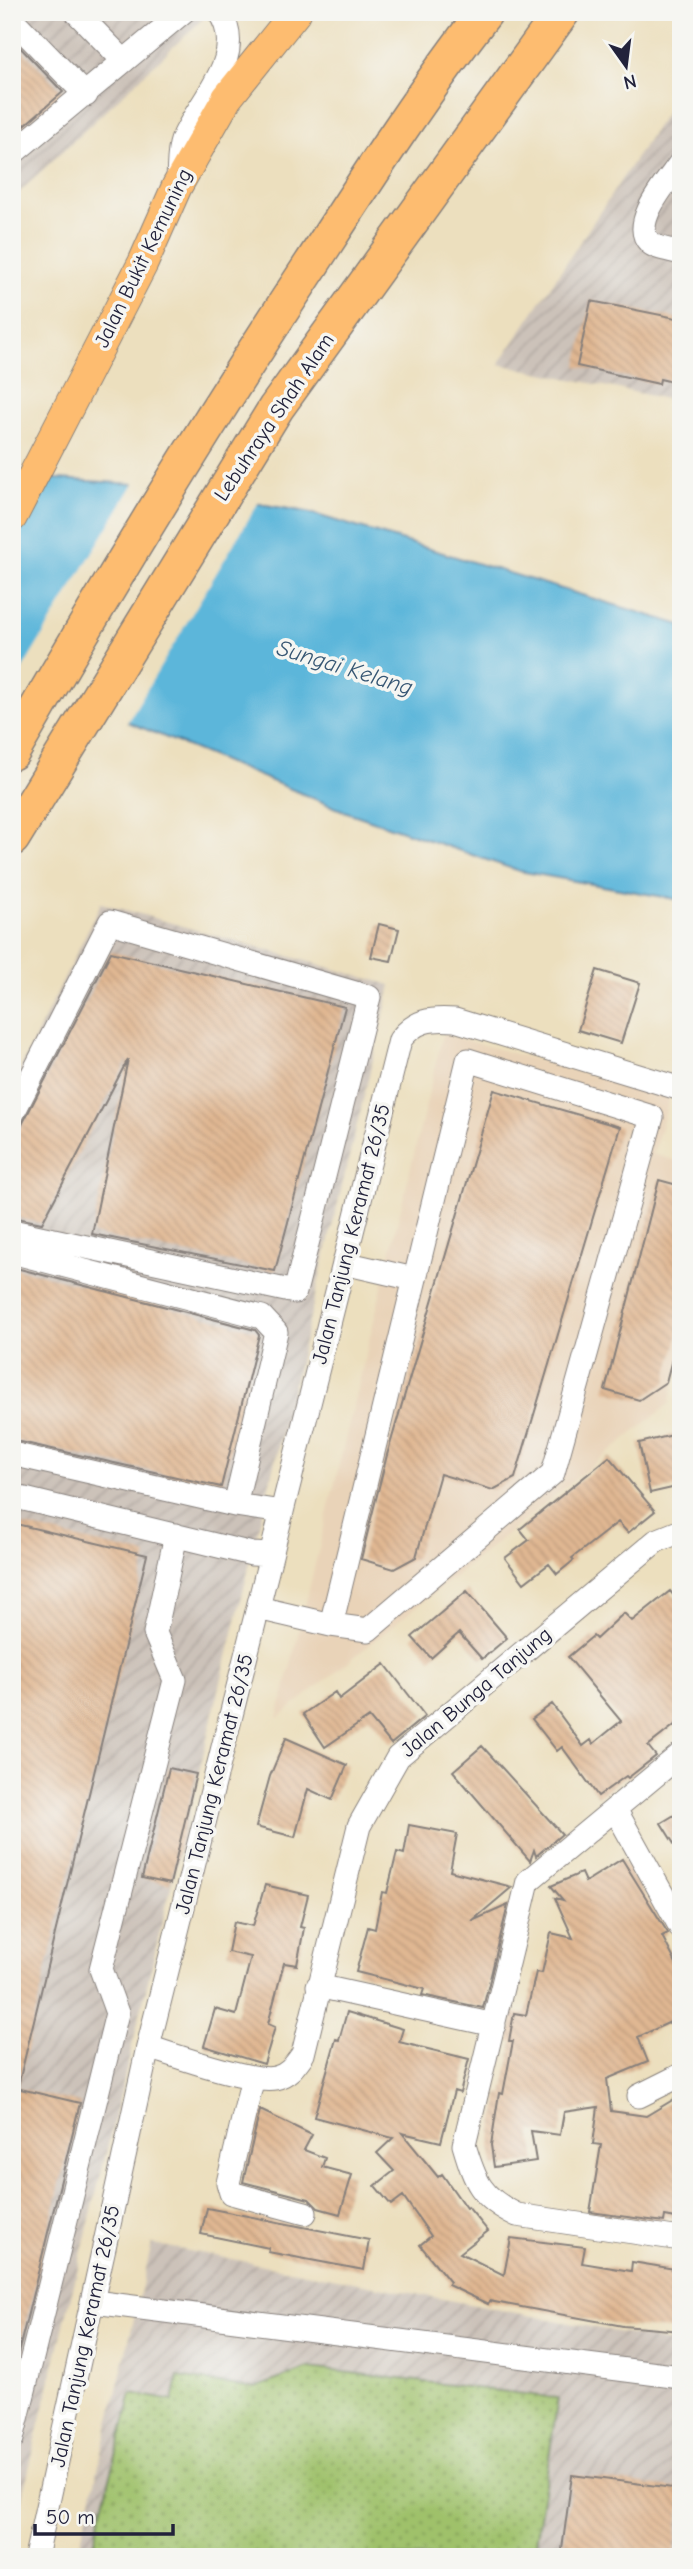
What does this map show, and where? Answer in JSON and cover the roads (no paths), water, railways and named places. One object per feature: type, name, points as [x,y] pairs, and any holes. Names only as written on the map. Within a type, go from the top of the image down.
[{"type":"highway","points":[[12,752],[83,629],[240,373],[433,78],[485,12]]},
{"type":"highway","name":"Lebuhraya Shah Alam","points":[[12,838],[276,408],[460,149],[562,12]]},
{"type":"main road","name":"Jalan Bukit Kemuning","points":[[12,517],[143,263],[177,186],[227,98],[296,12]]},
{"type":"street","points":[[76,12],[124,61]]},
{"type":"street","points":[[12,154],[183,12]]},
{"type":"street","points":[[177,186],[182,142],[208,98],[229,44],[225,20],[219,12]]},
{"type":"street","points":[[12,19],[86,95]]},
{"type":"street","points":[[681,162],[646,214],[643,224],[644,236],[652,245],[681,253]]},
{"type":"street","points":[[12,1115],[110,922],[369,997],[295,1292]]},
{"type":"street","name":"Jalan Tanjung Keramat 26/35","points":[[36,2557],[148,2047],[400,1041],[419,1022],[435,1018],[455,1020],[671,1086]]},
{"type":"street","points":[[331,1625],[468,1060],[652,1117]]},
{"type":"street","points":[[258,1608],[331,1625],[368,1630],[553,1473],[652,1117],[671,1086]]},
{"type":"street","points":[[12,1231],[295,1292],[340,1280],[412,1287]]},
{"type":"street","points":[[12,1252],[262,1317],[276,1332],[235,1505]]},
{"type":"street","points":[[12,1454],[235,1505],[282,1512]]},
{"type":"street","points":[[12,1496],[252,1554],[271,1555]]},
{"type":"street","name":"Jalan Bunga Tanjung","points":[[148,2047],[253,2077],[274,2078],[292,2070],[303,2054],[359,1826],[398,1757],[656,1541],[681,1531]]},
{"type":"street","points":[[12,2439],[117,2013],[101,1969],[175,1680],[155,1633],[176,1535]]},
{"type":"street","points":[[681,1754],[528,1881],[464,2145],[473,2178],[492,2204],[517,2215],[681,2238]]},
{"type":"street","points":[[615,1809],[681,1928]]},
{"type":"street","points":[[318,1986],[494,2025]]},
{"type":"street","points":[[639,2096],[681,2075]]},
{"type":"street","points":[[253,2077],[228,2183],[231,2193],[304,2213]]},
{"type":"street","points":[[94,2302],[681,2377]]},
{"type":"water","name":"Sungai Kelang","points":[[12,476],[149,485],[307,512],[681,625],[681,900],[519,871],[344,811],[12,674]]}]
